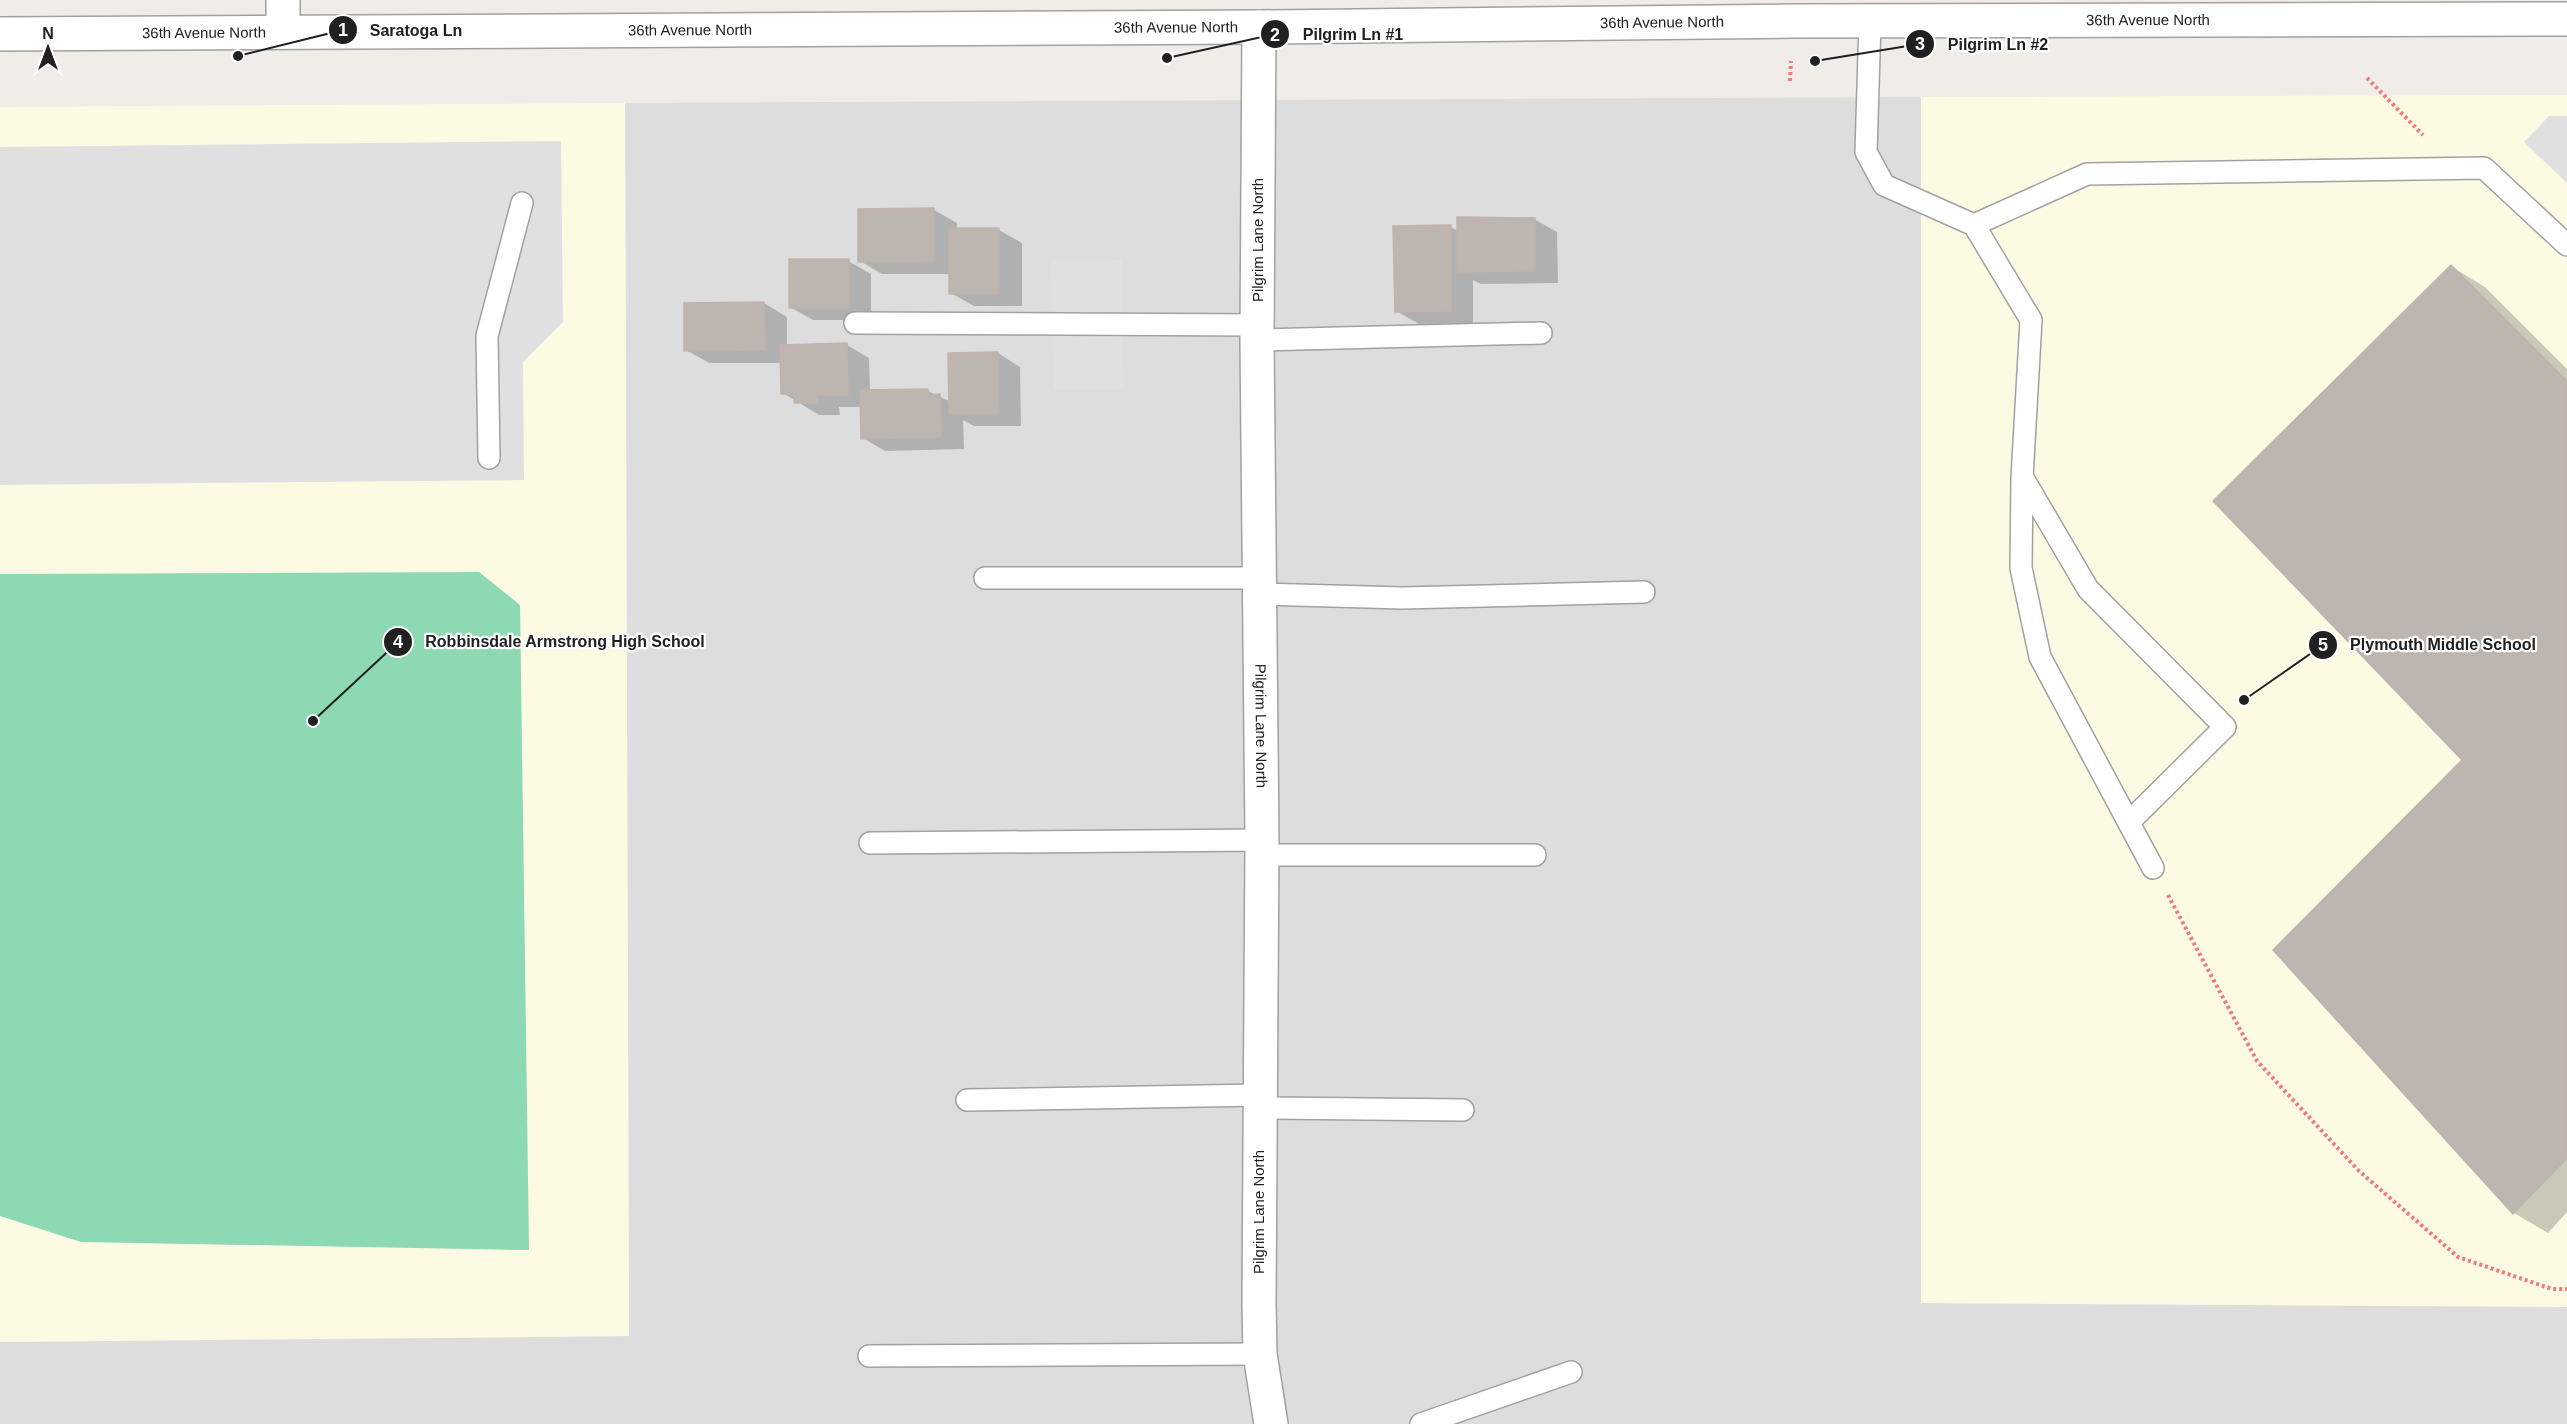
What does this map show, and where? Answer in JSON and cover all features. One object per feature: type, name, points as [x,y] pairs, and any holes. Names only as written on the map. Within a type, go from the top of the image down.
[{"type":"street","points":[[283,32],[284,0]]},
{"type":"street","name":"36th Avenue North","points":[[0,34],[1259,27],[1869,11],[2567,19]]},
{"type":"street","name":"Pilgrim Lane North","points":[[1259,27],[1257,333],[1262,847],[1260,1354],[1271,1424]]},
{"type":"lane","points":[[1869,11],[1866,152],[1884,186],[1974,225],[2031,320],[2022,478],[2021,568],[2040,657],[2153,868]]},
{"type":"lane","points":[[1974,225],[2087,174],[2484,168],[2567,245]]},
{"type":"lane","points":[[489,458],[488,336],[522,203]]},
{"type":"lane","points":[[855,323],[1257,333],[1541,333]]},
{"type":"lane","points":[[2022,478],[2088,589],[2225,727],[2129,822]]},
{"type":"lane","points":[[985,578],[1260,586],[1402,597],[1644,592]]},
{"type":"lane","points":[[870,843],[1262,847],[1535,855]]},
{"type":"lane","points":[[967,1100],[1260,1101],[1463,1110]]},
{"type":"lane","points":[[869,1356],[1260,1354]]},
{"type":"lane","points":[[1421,1424],[1571,1372]]},
{"type":"path","points":[[2153,868],[2257,1061],[2359,1171],[2458,1257],[2552,1289],[2567,1289]]},
{"type":"shaded area","points":[[2567,95],[2567,1307],[1921,1303],[1921,97]]},
{"type":"shaded area","points":[[1921,97],[1921,1303],[2567,1307],[2567,1424],[0,1424],[0,1342],[629,1336],[625,103]]},
{"type":"shaded area","points":[[625,103],[629,1336],[0,1342],[0,107]]},
{"type":"shaded area","points":[[2549,116],[2567,116],[2567,183],[2524,142]]},
{"type":"shaded area","points":[[561,141],[563,322],[523,362],[524,480],[0,485],[0,147]]},
{"type":"shaded area","points":[[1122,260],[1124,390],[1053,390],[1051,261]]},
{"type":"green space","points":[[479,572],[520,605],[529,1250],[81,1242],[0,1216],[0,574]]},
{"type":"building","points":[[934,208],[935,261],[858,262],[858,209]]},
{"type":"building","points":[[1457,217],[1535,218],[1535,271],[1457,272]]},
{"type":"building","points":[[1451,225],[1451,311],[1395,312],[1393,226]]},
{"type":"building","points":[[949,228],[999,228],[999,294],[949,294]]},
{"type":"building","points":[[789,259],[849,259],[849,308],[789,308]]},
{"type":"building","points":[[2451,265],[2567,381],[2567,1158],[2513,1214],[2273,950],[2462,760],[2213,501]]},
{"type":"building","points":[[764,302],[765,350],[684,351],[684,303]]},
{"type":"building","points":[[847,343],[848,395],[817,395],[818,403],[794,403],[794,394],[781,394],[780,345]]},
{"type":"building","points":[[998,352],[999,413],[949,414],[948,353]]},
{"type":"building","points":[[928,389],[928,395],[940,394],[941,437],[861,439],[860,390]]},
{"type":"place","name":"Saratoga Ln","points":[[238,56]]},
{"type":"place","name":"Pilgrim Ln #1","points":[[1167,58]]},
{"type":"place","name":"Pilgrim Ln #2","points":[[1815,61]]},
{"type":"place","name":"Plymouth Middle School","points":[[2244,700]]},
{"type":"place","name":"Robbinsdale Armstrong High School","points":[[313,721]]}]
